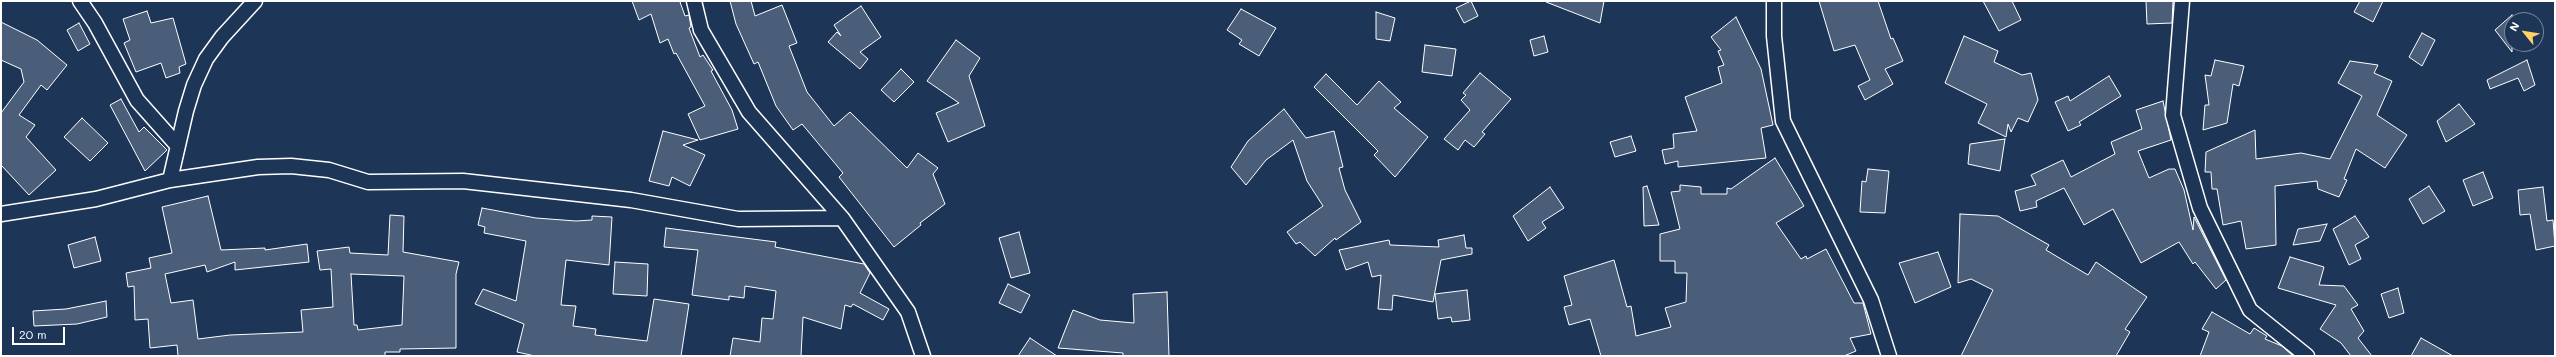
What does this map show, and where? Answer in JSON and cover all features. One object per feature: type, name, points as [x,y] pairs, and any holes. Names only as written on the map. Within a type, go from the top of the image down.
[{"type":"street","points":[[80,1],[95,23],[137,100],[178,145]]},
{"type":"street","points":[[170,180],[194,85],[206,59],[222,36],[256,1]]},
{"type":"street","points":[[694,1],[701,30],[749,112],[842,218],[908,312],[923,356]]},
{"type":"street","points":[[1774,1],[1774,36],[1783,121],[1871,300],[1889,356]]},
{"type":"street","points":[[2182,1],[2173,115],[2200,208],[2250,310],[2307,356]]},
{"type":"street","points":[[1,214],[96,199],[170,180],[258,167],[291,166],[329,170],[368,182],[463,181],[631,200],[738,219],[842,218]]},
{"type":"building","points":[[632,1],[683,1],[680,2],[685,16],[689,15],[691,27],[689,28],[700,57],[703,55],[713,70],[711,71],[732,110],[738,129],[700,140],[688,114],[705,106],[676,53],[674,54],[668,39],[660,43],[651,14],[639,20]]},
{"type":"building","points":[[730,1],[751,1],[755,16],[782,5],[797,43],[789,46],[807,92],[834,126],[850,112],[907,168],[918,153],[938,168],[933,174],[945,204],[920,223],[921,225],[894,247],[839,177],[843,173],[802,124],[793,130],[776,106],[758,62],[754,64],[736,24]]},
{"type":"building","points":[[1471,1],[1478,16],[1464,23],[1456,8]]},
{"type":"building","points":[[1604,1],[1600,23],[1546,2]]},
{"type":"building","points":[[1819,1],[1878,1],[1891,39],[1893,38],[1903,61],[1885,69],[1893,84],[1865,100],[1858,86],[1870,80],[1855,45],[1834,51]]},
{"type":"building","points":[[1983,1],[2012,1],[2021,20],[1999,31]]},
{"type":"building","points":[[2146,1],[2173,1],[2172,23],[2147,24]]},
{"type":"building","points":[[2360,1],[2383,1],[2373,22],[2354,12]]},
{"type":"building","points":[[861,6],[881,37],[860,52],[868,59],[860,69],[828,42],[837,32],[841,36],[834,25]]},
{"type":"building","points":[[1241,9],[1276,28],[1259,56],[1239,44],[1242,40],[1227,30]]},
{"type":"building","points":[[147,11],[151,23],[173,18],[186,64],[179,67],[180,73],[166,78],[161,63],[136,72],[124,43],[130,40],[123,19]]},
{"type":"building","points":[[1376,12],[1395,18],[1390,41],[1376,39]]},
{"type":"building","points":[[1736,17],[1761,69],[1773,125],[1761,128],[1766,158],[1678,167],[1678,161],[1665,164],[1662,150],[1674,148],[1673,134],[1697,131],[1685,97],[1722,83],[1718,67],[1724,65],[1718,51],[1721,50],[1711,37]]},
{"type":"building","points":[[1,22],[37,40],[67,65],[47,90],[41,85],[19,115],[35,125],[26,137],[56,170],[29,195],[1,165],[1,113],[24,82],[21,69],[1,60]]},
{"type":"building","points":[[2504,22],[2504,42],[2495,30]]},
{"type":"building","points":[[79,23],[90,44],[78,51],[67,30]]},
{"type":"building","points":[[2422,33],[2435,40],[2422,66],[2409,57]]},
{"type":"building","points":[[1544,36],[1548,52],[1534,56],[1530,40]]},
{"type":"building","points":[[1964,36],[1998,51],[1994,62],[2022,75],[2031,73],[2038,100],[2028,122],[2018,118],[2011,132],[2008,124],[2006,137],[1978,123],[1987,104],[1945,83]]},
{"type":"building","points":[[956,40],[980,58],[969,76],[985,126],[948,142],[936,113],[959,103],[927,81]]},
{"type":"building","points":[[1425,45],[1456,49],[1452,76],[1422,72]]},
{"type":"building","points":[[2215,60],[2244,66],[2239,86],[2233,84],[2227,123],[2203,130],[2205,105],[2209,105],[2205,75],[2211,76]]},
{"type":"building","points":[[2527,60],[2535,85],[2524,91],[2518,78],[2490,89],[2487,80]]},
{"type":"building","points":[[2350,61],[2378,65],[2374,73],[2392,81],[2377,115],[2407,135],[2385,168],[2356,149],[2344,179],[2347,180],[2339,197],[2318,189],[2317,181],[2275,186],[2276,245],[2246,249],[2241,221],[2223,225],[2217,189],[2212,189],[2211,172],[2205,172],[2206,152],[2255,130],[2256,159],[2301,153],[2330,159],[2362,96],[2338,83]]},
{"type":"building","points":[[901,69],[914,82],[894,102],[881,90]]},
{"type":"building","points":[[1480,73],[1511,99],[1482,132],[1485,134],[1474,147],[1465,140],[1458,150],[1444,139],[1470,110],[1461,100],[1466,95],[1463,93]]},
{"type":"building","points":[[1326,74],[1357,105],[1379,81],[1401,102],[1394,108],[1428,137],[1395,177],[1374,155],[1378,151],[1314,87]]},
{"type":"building","points":[[2109,76],[2121,96],[2079,122],[2081,125],[2068,131],[2055,102],[2068,96],[2070,101]]},
{"type":"building","points":[[121,99],[139,132],[144,127],[167,150],[145,171],[110,105]]},
{"type":"building","points":[[2163,101],[2171,140],[2138,151],[2149,178],[2169,169],[2175,169],[2184,190],[2193,230],[2194,217],[2226,280],[2216,289],[2195,262],[2193,264],[2179,242],[2141,263],[2113,209],[2084,225],[2064,188],[2036,201],[2037,207],[2020,211],[2015,191],[2036,185],[2031,175],[2063,160],[2071,177],[2115,154],[2111,142],[2142,129],[2136,110]]},
{"type":"building","points":[[2459,104],[2475,124],[2446,142],[2437,121]]},
{"type":"building","points":[[1284,109],[1306,138],[1334,131],[1343,167],[1339,168],[1345,190],[1361,222],[1336,240],[1335,238],[1315,256],[1300,242],[1296,244],[1287,232],[1323,206],[1307,181],[1293,140],[1266,160],[1246,185],[1231,167],[1248,141]]},
{"type":"building","points":[[82,118],[108,143],[90,161],[64,137]]},
{"type":"building","points":[[663,131],[698,140],[683,145],[705,155],[690,186],[672,177],[669,186],[649,181]]},
{"type":"building","points":[[1631,136],[1636,151],[1615,157],[1610,142]]},
{"type":"building","points":[[2005,139],[2000,171],[1968,164],[1970,144]]},
{"type":"building","points":[[1775,158],[1804,206],[1776,223],[1801,259],[1806,256],[1807,259],[1826,249],[1854,303],[1863,303],[1871,334],[1850,338],[1856,351],[1844,356],[1601,356],[1590,319],[1569,325],[1564,307],[1572,305],[1564,276],[1614,260],[1627,307],[1631,306],[1636,336],[1671,327],[1665,308],[1686,302],[1687,273],[1675,273],[1675,261],[1660,261],[1660,234],[1680,229],[1671,192],[1680,191],[1680,185],[1701,187],[1701,194],[1727,194],[1727,188],[1731,189]]},
{"type":"building","points":[[1868,169],[1889,171],[1885,213],[1860,212],[1862,181],[1866,182]]},
{"type":"building","points":[[2483,172],[2493,198],[2473,206],[2463,180]]},
{"type":"building","points":[[1647,186],[1659,225],[1644,226],[1643,187]]},
{"type":"building","points":[[2429,186],[2445,211],[2423,224],[2409,199]]},
{"type":"building","points":[[1550,187],[1564,208],[1542,222],[1546,228],[1528,241],[1513,216]]},
{"type":"building","points":[[2543,187],[2547,221],[2553,220],[2555,246],[2536,250],[2530,214],[2520,215],[2518,190]]},
{"type":"building","points":[[208,196],[221,250],[265,248],[265,250],[307,244],[309,262],[235,270],[235,262],[207,272],[205,265],[165,274],[171,303],[193,300],[198,339],[230,335],[303,332],[301,310],[333,307],[331,269],[320,270],[317,251],[349,247],[350,253],[388,255],[390,215],[404,216],[403,252],[459,262],[456,274],[456,348],[400,349],[400,352],[385,352],[385,356],[178,356],[177,345],[150,348],[148,319],[135,320],[134,286],[128,287],[126,273],[151,268],[149,258],[172,253],[162,207]],"holes":[[[351,274],[404,276],[402,325],[358,330],[357,325],[354,325]]]},
{"type":"building","points":[[482,208],[536,218],[576,221],[592,220],[592,216],[612,217],[609,265],[566,260],[561,305],[576,306],[573,326],[596,329],[595,335],[647,341],[654,299],[689,304],[681,356],[535,356],[517,352],[524,324],[475,304],[483,289],[516,301],[526,241],[484,233],[485,227],[478,225]]},
{"type":"building","points":[[1960,214],[1998,216],[2049,245],[2046,250],[2088,275],[2096,262],[2147,297],[2125,329],[2130,332],[2116,356],[1961,356],[1993,290],[1971,279],[1958,283]]},
{"type":"building","points":[[2355,216],[2369,237],[2355,245],[2361,259],[2349,265],[2333,229]]},
{"type":"building","points":[[2327,224],[2320,241],[2293,245],[2298,229]]},
{"type":"building","points":[[666,228],[776,242],[775,247],[864,264],[870,273],[860,293],[889,309],[883,320],[853,304],[851,307],[845,305],[841,329],[803,317],[801,356],[730,356],[733,338],[760,342],[762,318],[773,319],[776,291],[745,286],[744,298],[729,296],[729,300],[692,295],[698,250],[664,247]]},
{"type":"building","points":[[1019,232],[1030,273],[1011,278],[999,238]]},
{"type":"building","points":[[1464,235],[1466,248],[1472,248],[1472,254],[1441,260],[1433,302],[1393,295],[1392,310],[1378,309],[1381,275],[1372,277],[1368,262],[1346,270],[1339,250],[1389,240],[1390,245],[1439,247],[1438,240]]},
{"type":"building","points":[[95,237],[101,261],[74,268],[68,245]]},
{"type":"building","points":[[1938,252],[1951,287],[1915,303],[1899,263]]},
{"type":"building","points":[[2290,257],[2324,267],[2319,285],[2344,286],[2358,305],[2351,309],[2364,331],[2358,338],[2372,356],[2351,356],[2341,343],[2320,329],[2336,305],[2278,288]]},
{"type":"building","points":[[615,262],[648,264],[647,296],[613,294]]},
{"type":"building","points":[[1008,284],[1030,295],[1021,313],[999,303]]},
{"type":"building","points":[[2398,288],[2404,313],[2389,318],[2381,294]]},
{"type":"building","points":[[1467,290],[1470,320],[1452,322],[1451,317],[1438,319],[1435,294]]},
{"type":"building","points":[[1167,292],[1169,356],[1123,356],[1123,353],[1058,348],[1073,310],[1100,320],[1134,323],[1133,294]]},
{"type":"building","points":[[106,301],[107,317],[77,324],[34,326],[33,311],[66,309]]},
{"type":"building","points":[[2212,312],[2250,334],[2254,328],[2267,336],[2265,339],[2282,346],[2293,356],[2200,356],[2209,332],[2202,329]]},
{"type":"building","points":[[1030,338],[1057,356],[1018,356]]},
{"type":"building","points":[[2421,338],[2453,356],[2411,356]]}]
